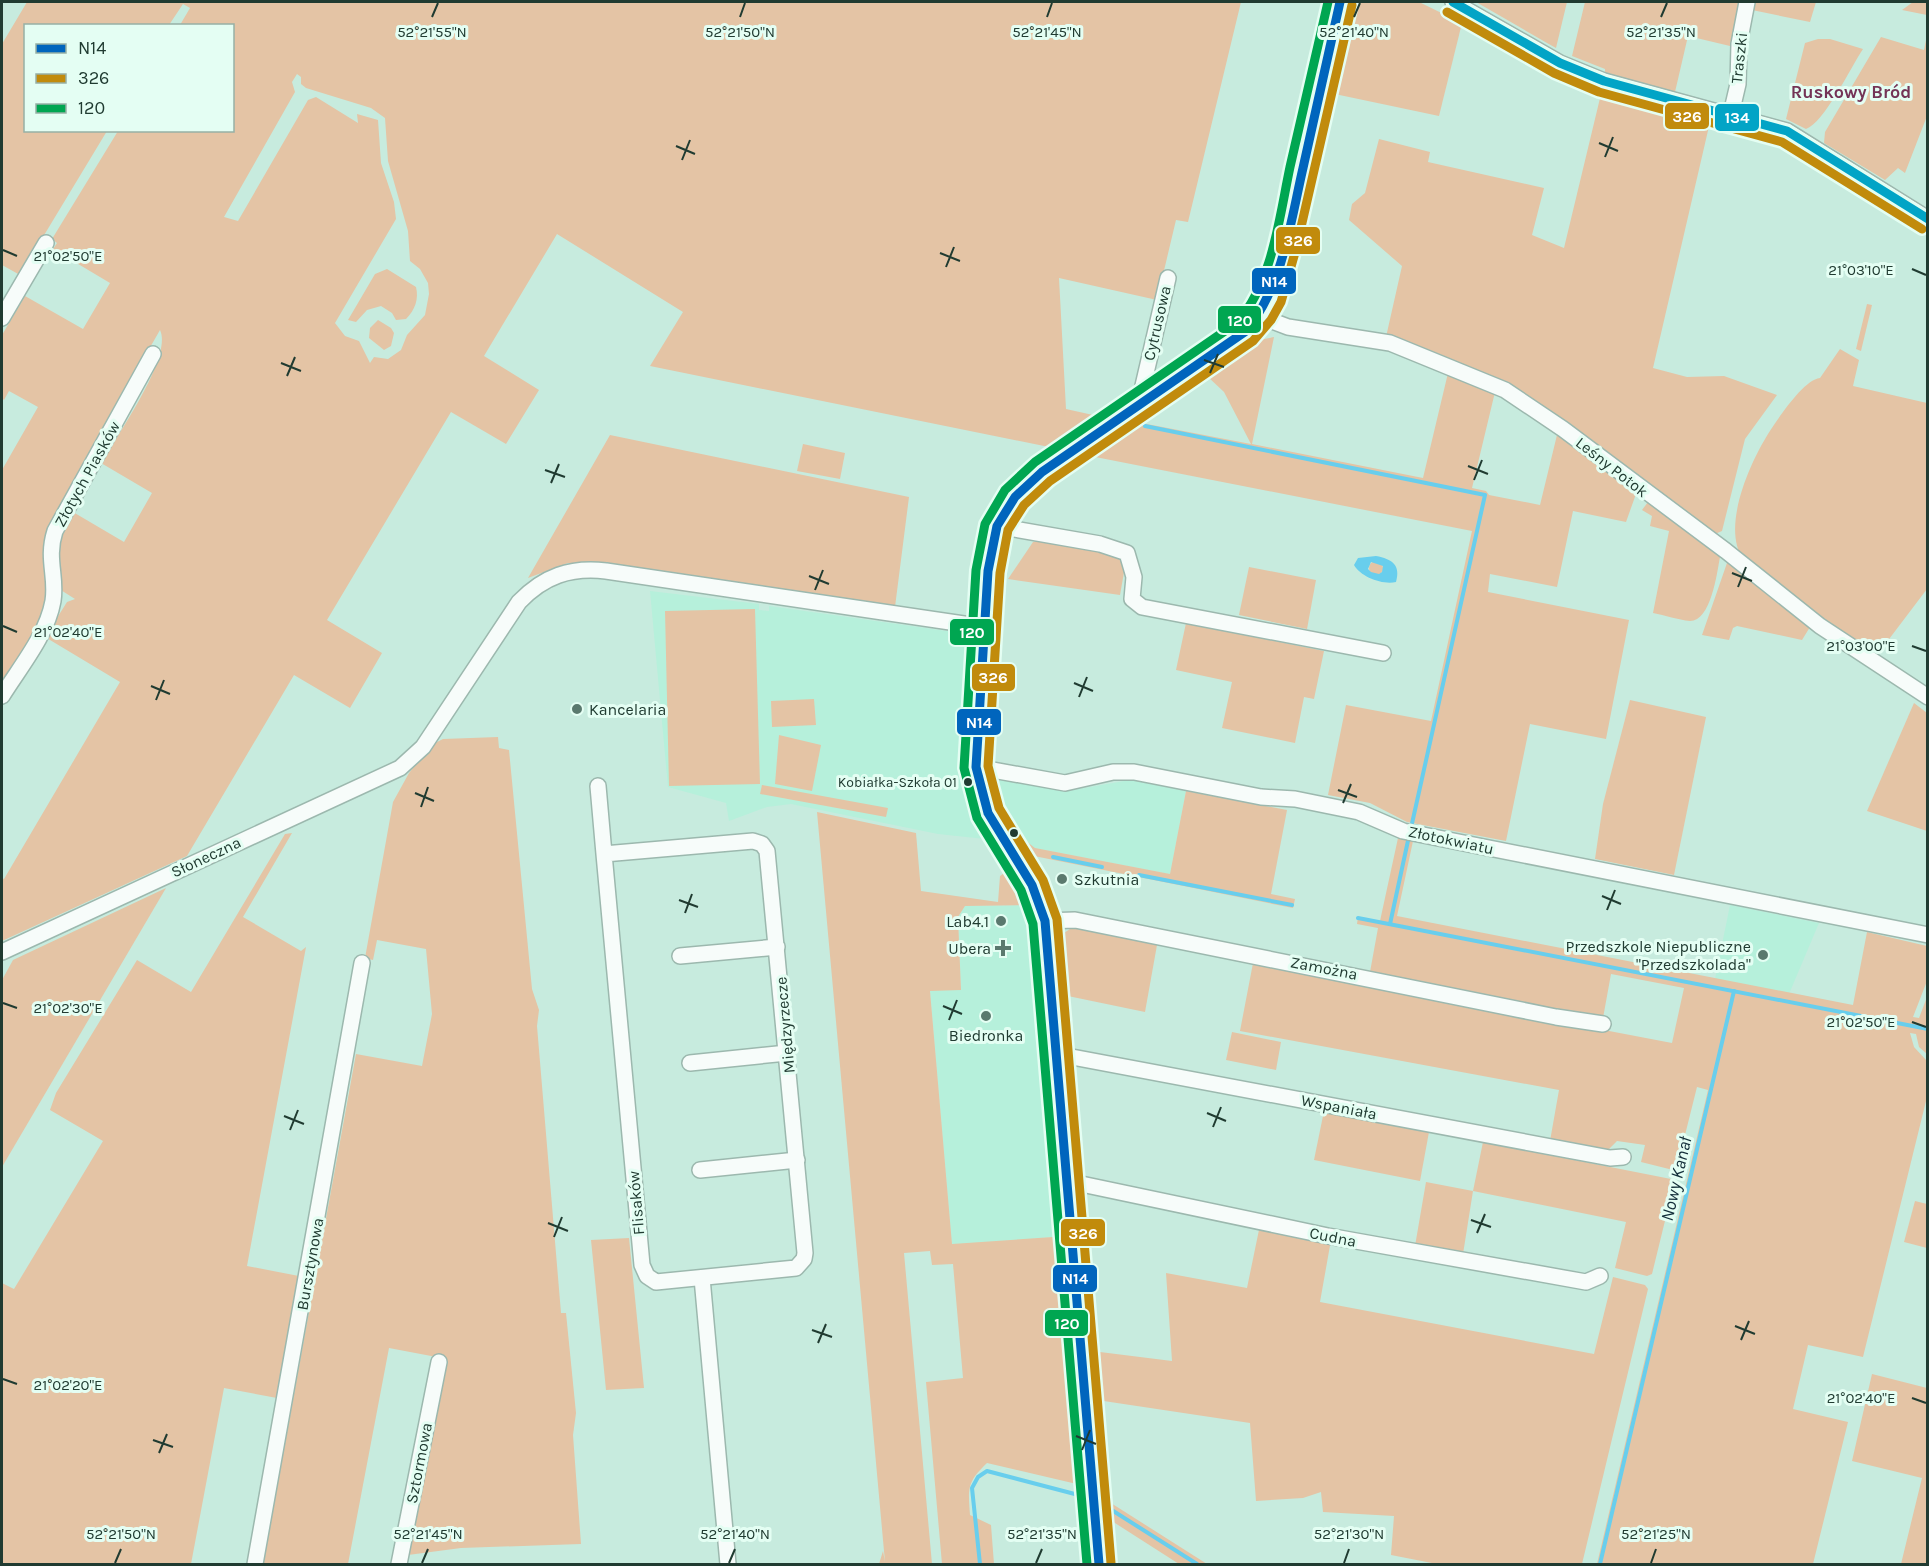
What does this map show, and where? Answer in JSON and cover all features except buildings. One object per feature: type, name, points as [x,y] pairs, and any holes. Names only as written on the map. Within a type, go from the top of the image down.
[{"type":"street","points":[[1099,1564],[1045,921],[1032,885],[988,813],[976,767],[990,552],[997,526],[1008,505],[1035,478],[1138,404],[1230,344],[1246,331],[1261,313],[1275,284],[1285,246],[1340,2]]},
{"type":"street","points":[[1453,2],[1581,72],[1635,91],[1731,114],[1802,139],[1928,219]]},
{"type":"street","name":"Traszki","points":[[1731,114],[1738,84],[1739,44],[1748,2]]},
{"type":"street","points":[[2,318],[46,243]]},
{"type":"street","name":"Cytrusowa","points":[[1138,404],[1168,278]]},
{"type":"street","name":"Leśny Potok","points":[[1261,313],[1272,321],[1288,327],[1390,344],[1512,394],[1563,429],[1726,551],[1820,626],[1928,697]]},
{"type":"street","name":"Złotych Piasków","points":[[2,696],[37,640],[48,616],[53,591],[50,552],[55,531],[153,354]]},
{"type":"street","points":[[997,526],[1100,544],[1127,553],[1134,577],[1132,599],[1142,606],[1383,653]]},
{"type":"street","name":"Słoneczna","points":[[2,952],[391,773],[410,761],[436,728],[519,602],[538,584],[565,572],[606,571],[984,627]]},
{"type":"street","name":"Złotokwiatu","points":[[976,767],[1065,783],[1113,772],[1143,773],[1261,797],[1302,801],[1359,812],[1409,832],[1928,935]]},
{"type":"street","name":"Flisaków","points":[[598,786],[642,1265],[647,1276],[656,1282],[702,1278]]},
{"type":"street","name":"Międzyrzecze","points":[[604,854],[758,842],[769,855],[805,1253],[801,1264],[790,1270],[702,1278]]},
{"type":"street","name":"Zamożna","points":[[1045,921],[1075,920],[1556,1017],[1603,1024]]},
{"type":"street","points":[[680,957],[777,947]]},
{"type":"street","name":"Bursztynowa","points":[[255,1564],[362,963]]},
{"type":"street","points":[[690,1063],[787,1053]]},
{"type":"street","name":"Wspaniała","points":[[1056,1054],[1610,1158],[1623,1157]]},
{"type":"street","points":[[700,1170],[797,1160]]},
{"type":"street","name":"Cudna","points":[[1067,1181],[1328,1236],[1563,1278],[1586,1282],[1600,1276]]},
{"type":"street","points":[[702,1278],[728,1564]]},
{"type":"street","name":"Sztormowa","points":[[399,1564],[439,1362]]},
{"type":"shaded area","points":[[27,2],[1241,2],[1188,222],[1176,220],[1157,300],[1059,278],[1066,409],[1102,417],[1054,448],[650,366],[683,312],[557,234],[484,356],[539,390],[506,444],[451,412],[327,620],[382,653],[350,708],[294,675],[187,856],[2,941],[2,878],[4,879],[120,682],[45,637],[67,602],[75,599],[56,587],[56,541],[73,512],[124,542],[152,493],[101,463],[141,397],[158,359],[162,342],[160,330],[89,454],[43,545],[49,586],[46,604],[33,636],[2,686],[2,470],[38,407],[9,391],[4,400],[2,398],[2,335],[25,296],[83,329],[110,283],[53,249],[57,243],[52,239],[117,132],[234,132],[234,24],[181,24],[190,8],[183,4],[170,24],[24,24],[24,132],[106,132],[20,275],[2,265],[2,44]],"holes":[[[297,74],[301,77],[301,84],[306,88],[371,108],[385,118],[388,161],[408,231],[410,261],[420,269],[428,283],[429,294],[425,315],[407,335],[401,350],[388,359],[374,357],[370,363],[359,341],[345,336],[335,323],[396,219],[394,202],[381,163],[378,120],[357,114],[358,123],[316,97],[308,100],[238,221],[224,217],[295,92],[292,82]]]},
{"type":"shaded area","points":[[1349,2],[1419,2],[1462,23],[1439,116],[1330,93]]},
{"type":"shaded area","points":[[1476,2],[1567,2],[1556,48],[1547,43]]},
{"type":"shaded area","points":[[1585,2],[1739,2],[1730,46],[1688,36],[1675,92],[1605,75],[1605,69],[1572,56]]},
{"type":"shaded area","points":[[1755,2],[1816,2],[1810,22],[1752,10]]},
{"type":"shaded area","points":[[1913,2],[1927,2],[1927,15],[1902,10]]},
{"type":"shaded area","points":[[1927,35],[1927,116],[1905,173],[1898,168],[1885,180],[1824,143],[1825,132],[1881,37],[1924,50]]},
{"type":"shaded area","points":[[1818,39],[1830,39],[1863,49],[1829,106],[1813,125],[1806,129],[1786,119],[1805,43]]},
{"type":"shaded area","points":[[1601,94],[1710,122],[1653,368],[1687,377],[1724,376],[1777,395],[1745,439],[1722,531],[1715,534],[1561,421],[1499,379],[1386,337],[1402,266],[1349,220],[1352,204],[1365,193],[1379,139],[1430,152],[1428,162],[1544,188],[1532,235],[1564,248]]},
{"type":"shaded area","points":[[387,269],[416,287],[417,300],[409,316],[406,319],[396,320],[392,313],[381,306],[367,310],[356,322],[348,320],[375,274]]},
{"type":"shaded area","points":[[1867,304],[1872,305],[1861,351],[1856,349]]},
{"type":"shaded area","points":[[378,320],[391,328],[394,333],[391,346],[384,350],[369,338],[370,328]]},
{"type":"shaded area","points":[[1274,337],[1252,444],[1423,478],[1448,373],[1495,392],[1472,488],[1486,491],[1489,495],[1540,505],[1557,435],[1636,494],[1626,522],[1573,511],[1557,587],[1490,574],[1488,592],[1629,620],[1606,739],[1530,724],[1506,841],[1407,822],[1370,803],[1328,795],[1346,705],[1431,721],[1472,531],[1080,454],[1126,420],[1251,444],[1224,392],[1207,376],[1259,340]]},
{"type":"shaded area","points":[[1840,349],[1859,360],[1853,386],[1927,403],[1927,589],[1877,655],[1748,565],[1737,546],[1735,530],[1740,495],[1761,446],[1784,410],[1806,385],[1820,378]]},
{"type":"shaded area","points":[[610,435],[909,497],[895,607],[597,564],[568,563],[528,578]]},
{"type":"shaded area","points":[[803,444],[845,453],[840,479],[797,471]]},
{"type":"shaded area","points":[[1648,502],[1717,550],[1720,557],[1712,595],[1703,613],[1697,619],[1690,621],[1653,613],[1669,531],[1650,526],[1652,516],[1642,510]]},
{"type":"shaded area","points":[[1046,539],[1112,551],[1126,561],[1120,595],[1008,579],[1033,542]]},
{"type":"shaded area","points":[[1376,561],[1381,563],[1383,568],[1381,573],[1376,575],[1371,573],[1369,568],[1371,563]]},
{"type":"shaded area","points":[[1727,563],[1732,563],[1810,627],[1802,640],[1737,626],[1733,628],[1729,640],[1702,635]]},
{"type":"shaded area","points":[[1249,567],[1316,580],[1307,629],[1239,615]]},
{"type":"shaded area","points":[[650,591],[759,604],[759,610],[769,611],[769,606],[961,633],[970,646],[959,778],[985,839],[938,834],[791,804],[767,807],[729,821],[726,803],[668,787]]},
{"type":"shaded area","points":[[755,609],[760,784],[669,786],[665,611]]},
{"type":"shaded area","points":[[1186,623],[1324,651],[1314,699],[1304,697],[1295,743],[1222,728],[1232,682],[1176,670]]},
{"type":"shaded area","points":[[814,699],[816,725],[772,727],[771,701]]},
{"type":"shaded area","points":[[1630,700],[1706,717],[1674,875],[1595,859],[1603,804]]},
{"type":"shaded area","points":[[1914,703],[1927,713],[1927,831],[1867,811]]},
{"type":"shaded area","points":[[779,735],[821,745],[812,791],[775,784]]},
{"type":"shaded area","points":[[498,737],[499,748],[509,750],[532,989],[539,1010],[537,1026],[561,1313],[566,1313],[576,1413],[573,1435],[581,1544],[461,1548],[408,1555],[447,1359],[389,1348],[348,1564],[263,1564],[356,1054],[422,1066],[432,1014],[426,949],[377,940],[373,960],[365,958],[393,802],[409,773],[433,744],[443,739]]},
{"type":"shaded area","points":[[995,779],[1067,791],[1130,780],[1186,791],[1170,874],[1034,848],[1026,841],[992,784]]},
{"type":"shaded area","points":[[762,785],[888,808],[886,817],[760,794]]},
{"type":"shaded area","points":[[1186,791],[1287,810],[1271,894],[1295,899],[1293,908],[1029,855],[1026,841],[1035,848],[1170,874]]},
{"type":"shaded area","points":[[817,812],[916,833],[921,891],[998,902],[1000,876],[1010,869],[1027,902],[1027,905],[965,906],[958,917],[961,990],[930,991],[952,1244],[1053,1237],[1045,1137],[1052,1137],[1081,1485],[987,1463],[972,1481],[969,1506],[970,1515],[991,1525],[994,1564],[942,1564],[926,1382],[963,1378],[953,1264],[932,1265],[930,1251],[904,1253],[932,1564],[879,1564],[883,1551],[885,1562]]},
{"type":"shaded area","points":[[292,833],[243,917],[301,951],[306,947],[247,1266],[299,1276],[277,1398],[224,1388],[191,1564],[2,1564],[2,1283],[14,1289],[103,1141],[50,1110],[56,1093],[137,960],[191,992],[285,834]]},
{"type":"shaded area","points":[[1398,838],[1413,841],[1397,916],[1853,1005],[1867,932],[1927,946],[1927,981],[1913,1017],[1919,1018],[1927,997],[1927,1054],[1919,1047],[1916,1034],[1910,1033],[1914,1047],[1927,1061],[1927,1097],[1863,1357],[1808,1345],[1793,1409],[1848,1422],[1813,1564],[1597,1564],[1708,1090],[1697,1087],[1677,1167],[1673,1170],[1641,1162],[1645,1145],[1617,1141],[1606,1152],[1550,1141],[1559,1090],[1240,1031],[1253,963],[1672,1043],[1684,988],[1611,974],[1603,1018],[1523,1007],[1523,1002],[1370,972],[1378,928],[1357,924],[1358,917],[1380,921]]},
{"type":"shaded area","points":[[166,888],[2,1167],[2,980],[13,960]]},
{"type":"shaded area","points":[[1027,905],[1034,923],[1052,1137],[1045,1138],[1053,1237],[952,1245],[930,990],[961,990],[958,917],[965,906]]},
{"type":"shaded area","name":"Przedszkole Niepubliczne \"Przedszkolada\"","points":[[1730,905],[1819,923],[1789,994],[1715,979]]},
{"type":"shaded area","points":[[1073,927],[1157,945],[1145,1012],[1063,995],[1058,937]]},
{"type":"shaded area","points":[[1232,1032],[1281,1042],[1276,1070],[1226,1060]]},
{"type":"shaded area","points":[[1324,1111],[1429,1132],[1420,1181],[1314,1160]]},
{"type":"shaded area","points":[[1483,1142],[1671,1179],[1674,1184],[1652,1274],[1647,1276],[1615,1268],[1626,1222],[1473,1191]]},
{"type":"shaded area","points":[[1426,1182],[1473,1191],[1463,1254],[1415,1246]]},
{"type":"shaded area","points":[[1915,1201],[1927,1204],[1927,1248],[1904,1242]]},
{"type":"shaded area","points":[[1260,1225],[1331,1240],[1320,1302],[1594,1354],[1613,1277],[1645,1285],[1648,1289],[1582,1564],[1437,1564],[1391,1555],[1394,1516],[1323,1512],[1321,1492],[1303,1498],[1256,1501],[1250,1423],[1097,1400],[1092,1351],[1172,1361],[1166,1273],[1247,1288]]},
{"type":"shaded area","points":[[629,1238],[644,1388],[606,1390],[591,1240]]},
{"type":"shaded area","points":[[1872,1374],[1927,1388],[1927,1564],[1901,1564],[1922,1478],[1852,1461]]},
{"type":"shaded area","points":[[1103,1498],[1207,1564],[1179,1564],[1104,1516]]},
{"type":"water","points":[[1376,556],[1391,561],[1397,571],[1396,582],[1378,581],[1362,573],[1354,565],[1358,558]],"holes":[[[1371,562],[1383,566],[1379,574],[1368,569]]]},
{"type":"waterway","points":[[1145,426],[1485,495],[1411,828]]},
{"type":"waterway","points":[[1390,924],[1409,836]]},
{"type":"waterway","points":[[1053,857],[1102,867]]},
{"type":"waterway","points":[[1139,875],[1292,905]]},
{"type":"waterway","points":[[1358,918],[1928,1029]]},
{"type":"waterway","name":"Nowy Kanał","points":[[1600,1564],[1734,991]]},
{"type":"waterway","name":"Nowy Kanał","points":[[980,1564],[972,1488],[978,1477],[987,1471],[1090,1498]]},
{"type":"waterway","name":"Nowy Kanał","points":[[1099,1502],[1197,1564]]},
{"type":"transit line","name":"120","points":[[1087,1564],[1033,924],[1021,890],[977,818],[964,768],[976,570],[985,524],[1005,490],[1035,462],[1238,322],[1250,305],[1267,268],[1273,248],[1328,2]]},
{"type":"transit line","name":"N14","points":[[1099,1564],[1045,921],[1032,885],[988,813],[976,767],[988,571],[997,526],[1015,497],[1042,472],[1246,331],[1259,313],[1284,254],[1340,2]]},
{"type":"transit line","name":"134","points":[[1453,2],[1560,63],[1604,81],[1787,131],[1928,219]]},
{"type":"transit line","name":"326","points":[[1111,1563],[1057,919],[1043,880],[999,808],[988,766],[1000,573],[1008,530],[1024,505],[1050,481],[1253,341],[1271,320],[1281,302],[1296,249],[1352,5]]},
{"type":"transit line","name":"326","points":[[1447,12],[1554,73],[1599,92],[1782,142],[1922,229]]},
{"type":"place","name":"Kancelaria","points":[[577,709]]},
{"type":"place","name":"Kobiałka-Szkoła 01","points":[[968,782]]},
{"type":"place","name":"Szkutnia","points":[[1062,879]]},
{"type":"place","name":"Lab4.1","points":[[1001,921]]},
{"type":"place","name":"Ubera","points":[[1003,948]]},
{"type":"place","name":"Przedszkole Niepubliczne \"Przedszkolada\"","points":[[1763,955]]},
{"type":"place","name":"Biedronka","points":[[986,1016]]},
{"type":"district","name":"Ruskowy Bród","points":[[1851,92]]}]
